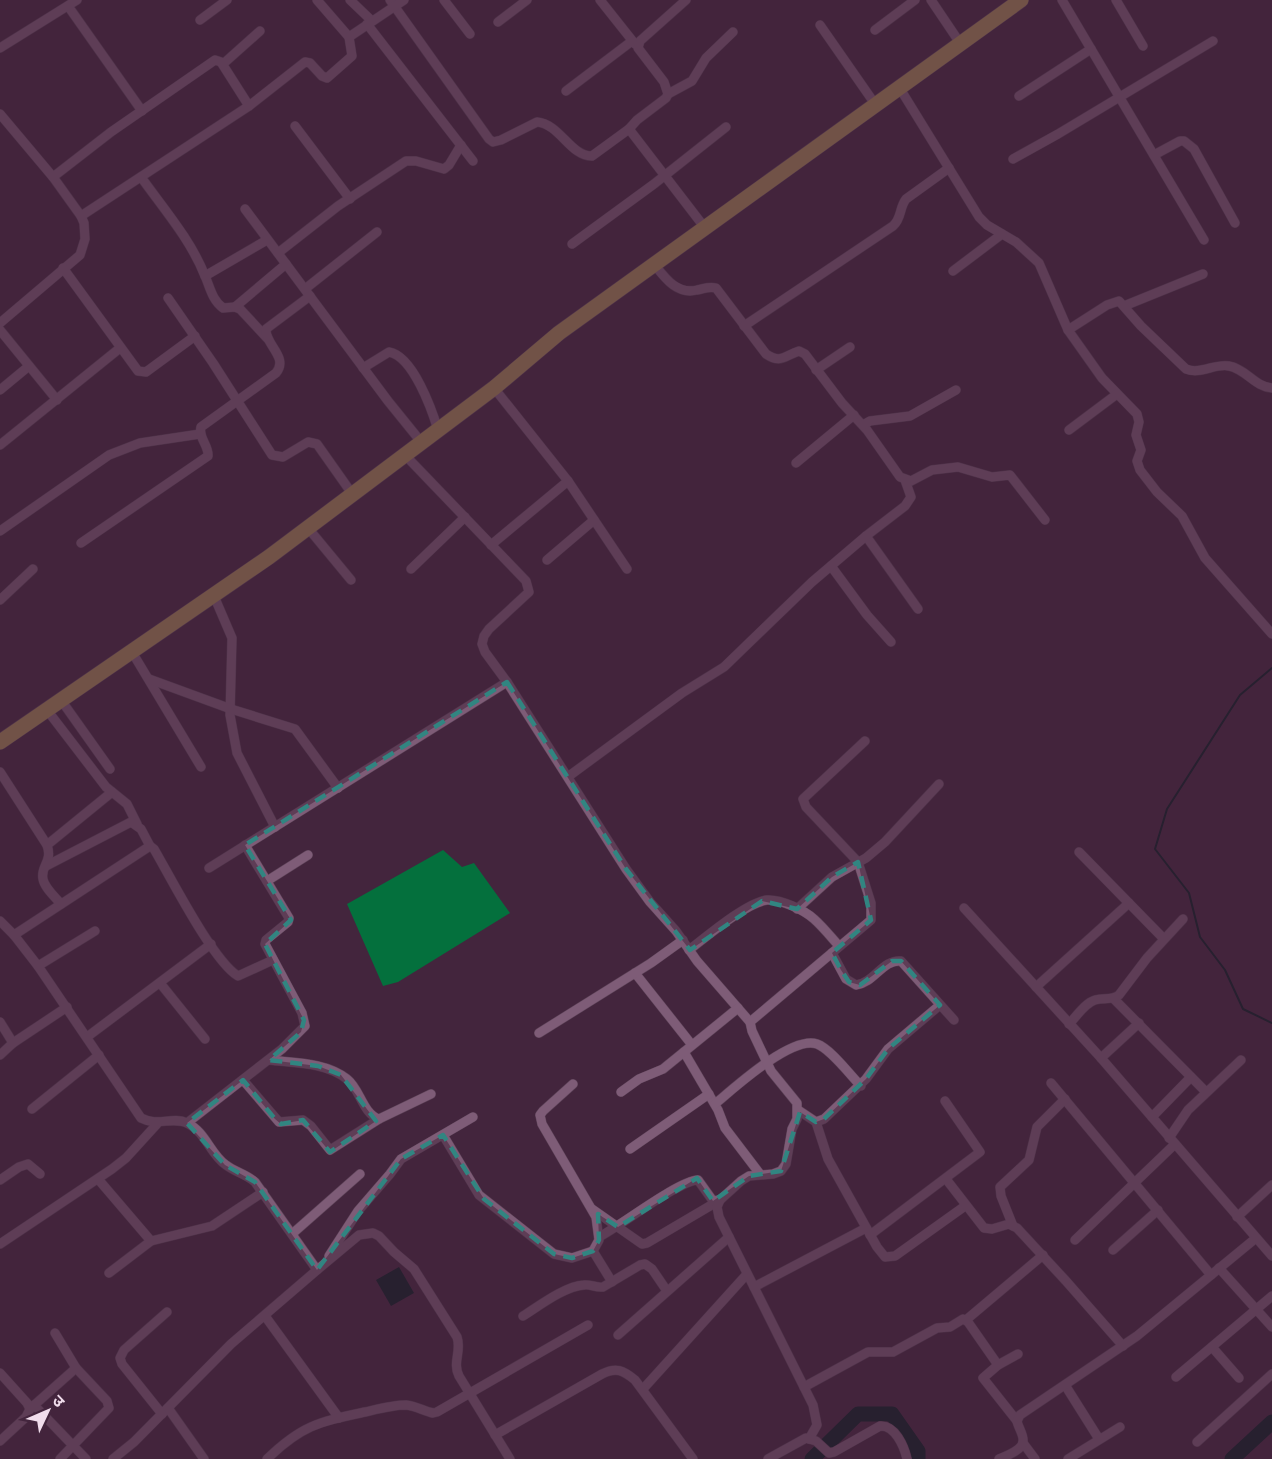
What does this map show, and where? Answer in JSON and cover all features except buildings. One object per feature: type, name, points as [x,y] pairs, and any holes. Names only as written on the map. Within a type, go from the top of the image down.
[{"type":"main road","points":[[0,742],[214,596],[308,528],[494,388],[559,333],[1021,0]]},
{"type":"street","points":[[0,48],[76,0]]},
{"type":"street","points":[[200,20],[227,0]]},
{"type":"street","points":[[81,216],[249,106],[304,62],[310,63],[322,76],[327,78],[352,56],[349,37],[317,0]]},
{"type":"street","points":[[350,0],[370,23],[473,161]]},
{"type":"street","points":[[349,37],[370,23],[392,3],[404,0]]},
{"type":"street","points":[[444,0],[470,34]]},
{"type":"street","points":[[498,22],[527,0]]},
{"type":"street","points":[[600,0],[664,82],[668,94]]},
{"type":"street","points":[[566,91],[635,45],[686,0]]},
{"type":"street","points":[[875,30],[915,0]]},
{"type":"street","points":[[931,0],[960,43]]},
{"type":"street","points":[[1062,0],[1204,240]]},
{"type":"street","points":[[1116,0],[1143,46]]},
{"type":"street","points":[[392,3],[489,139],[493,142],[501,140],[537,122],[542,122],[554,128],[582,154],[592,156],[630,129],[637,120],[668,94],[692,81],[706,58],[733,32]]},
{"type":"street","points":[[68,6],[142,111]]},
{"type":"street","points":[[819,25],[874,104]]},
{"type":"street","points":[[223,64],[260,31]]},
{"type":"street","points":[[1013,159],[1213,40]]},
{"type":"street","points":[[1018,96],[1090,49]]},
{"type":"street","points":[[54,177],[111,132],[215,60],[223,64],[249,106]]},
{"type":"street","points":[[899,87],[979,217],[987,225],[1016,242],[1039,262],[1068,330],[1117,394],[1135,410],[1139,419],[1136,435],[1141,450],[1137,461],[1140,470],[1157,492],[1182,516],[1205,558],[1272,634]]},
{"type":"street","points":[[0,114],[54,177],[84,223],[84,245],[80,255],[0,323]]},
{"type":"street","points":[[296,126],[350,198]]},
{"type":"street","points":[[572,244],[665,176],[726,127]]},
{"type":"street","points":[[630,129],[705,228]]},
{"type":"street","points":[[1154,155],[1180,141],[1189,144],[1194,149],[1235,223]]},
{"type":"street","points":[[278,253],[350,198],[406,161],[416,161],[444,169],[461,145]]},
{"type":"street","points":[[744,326],[893,226],[900,218],[906,199],[950,168]]},
{"type":"street","points":[[81,543],[206,459],[208,449],[200,434],[204,423],[238,402],[281,367],[281,362],[267,338],[240,309],[220,306],[181,233],[141,177]]},
{"type":"street","points":[[245,209],[363,368],[422,443]]},
{"type":"street","points":[[267,338],[265,333],[269,325],[377,232]]},
{"type":"street","points":[[953,271],[1002,234]]},
{"type":"street","points":[[205,276],[267,240]]},
{"type":"street","points":[[235,307],[286,264]]},
{"type":"street","points":[[654,264],[665,279],[676,288],[690,291],[708,287],[716,288],[771,358],[780,360],[799,351],[805,354],[863,425],[900,477],[911,481],[939,469],[958,467],[992,477],[1010,475],[1045,520]]},
{"type":"street","points":[[63,268],[134,368],[142,373],[195,336]]},
{"type":"street","points":[[1124,306],[1203,273]]},
{"type":"street","points":[[168,298],[272,454],[283,457],[308,442],[316,444],[352,495]]},
{"type":"street","points":[[1068,330],[1119,301],[1141,326],[1191,372],[1222,365],[1231,366],[1242,371],[1261,386],[1272,388]]},
{"type":"street","points":[[0,330],[57,400]]},
{"type":"street","points":[[816,370],[850,347]]},
{"type":"street","points":[[0,445],[120,348]]},
{"type":"street","points":[[363,368],[389,352],[397,354],[418,380],[438,430]]},
{"type":"street","points":[[0,390],[29,366]]},
{"type":"street","points":[[494,388],[568,481],[627,569]]},
{"type":"street","points":[[863,425],[870,421],[910,416],[956,390]]},
{"type":"street","points":[[1069,430],[1117,394]]},
{"type":"street","points":[[796,463],[854,415]]},
{"type":"street","points":[[0,531],[109,455],[140,443],[200,434]]},
{"type":"street","points":[[404,454],[529,587],[530,592],[526,597],[489,628],[482,644],[485,652],[569,776],[626,869],[650,902],[683,940],[696,961],[750,1022],[771,1071],[797,1103],[798,1110],[786,1164],[781,1170],[773,1174],[749,1176],[720,1200],[648,1243],[642,1244],[592,1209]]},
{"type":"street","points":[[569,776],[682,693],[724,668],[831,566],[910,499],[905,480]]},
{"type":"street","points":[[491,545],[568,481]]},
{"type":"street","points":[[411,569],[465,517]]},
{"type":"street","points":[[547,560],[594,520]]},
{"type":"street","points":[[308,528],[351,580]]},
{"type":"street","points":[[866,536],[918,609]]},
{"type":"street","points":[[831,566],[867,615],[891,642]]},
{"type":"street","points":[[0,600],[33,569]]},
{"type":"street","points":[[214,596],[232,638],[231,709],[237,753],[275,826]]},
{"type":"street","points":[[132,652],[201,767]]},
{"type":"street","points":[[149,679],[231,709],[295,729],[338,788]]},
{"type":"street","points":[[209,868],[507,682]]},
{"type":"street","points":[[61,700],[110,769]]},
{"type":"street","points":[[47,710],[106,788],[127,804],[150,846],[229,970],[238,976],[273,960]]},
{"type":"street","points":[[750,1022],[871,920],[871,903],[858,862],[803,804],[803,799],[865,741]]},
{"type":"street","points":[[0,772],[47,845],[50,858],[42,875],[43,882],[61,904]]},
{"type":"street","points":[[797,909],[832,877],[866,858],[885,842],[939,784]]},
{"type":"street","points":[[47,845],[112,792]]},
{"type":"street","points":[[46,866],[126,824],[131,822],[137,824]]},
{"type":"street","points":[[187,1123],[269,1060],[305,1026],[302,1013],[265,944],[266,940],[288,922],[289,918],[245,845]]},
{"type":"street","points":[[14,935],[150,846]]},
{"type":"street","points":[[1079,852],[1164,939]]},
{"type":"street","points":[[267,881],[308,855]]},
{"type":"street","points":[[689,950],[732,918],[762,901],[772,900],[797,909],[815,919],[836,950],[846,979],[856,985],[864,984],[892,961],[901,961],[911,969],[954,1020]]},
{"type":"street","points":[[1036,987],[1129,903]]},
{"type":"street","points":[[964,908],[1101,1058],[1272,1256]]},
{"type":"street","points":[[1069,1024],[1095,1000],[1114,999],[1119,995],[1183,919]]},
{"type":"street","points":[[0,921],[38,966],[141,1119],[157,1124],[177,1120],[187,1123],[205,1138],[225,1165],[248,1176],[263,1192],[317,1270]]},
{"type":"street","points":[[38,966],[95,932]]},
{"type":"street","points":[[539,1033],[683,940]]},
{"type":"street","points":[[87,1037],[211,944]]},
{"type":"street","points":[[635,973],[692,1045]]},
{"type":"street","points":[[160,983],[205,1039]]},
{"type":"street","points":[[1114,999],[1206,1092]]},
{"type":"street","points":[[816,1122],[824,1119],[861,1086],[888,1049],[940,1005]]},
{"type":"street","points":[[0,1054],[67,1007]]},
{"type":"street","points":[[621,1092],[639,1079],[663,1068],[738,1008]]},
{"type":"street","points":[[0,1022],[13,1043]]},
{"type":"street","points":[[1101,1058],[1139,1023]]},
{"type":"street","points":[[715,1104],[766,1062],[798,1046],[814,1043],[825,1050],[861,1086]]},
{"type":"street","points":[[684,1052],[715,1104],[725,1128],[760,1174]]},
{"type":"street","points":[[32,1109],[99,1055]]},
{"type":"street","points":[[269,1060],[318,1066],[341,1075],[352,1085],[373,1116],[380,1119]]},
{"type":"street","points":[[1075,1240],[1135,1182],[1172,1141],[1188,1110],[1241,1060]]},
{"type":"street","points":[[1152,1117],[1191,1077]]},
{"type":"street","points":[[243,1080],[275,1119],[283,1124],[303,1120],[311,1126],[330,1150],[380,1119],[431,1094]]},
{"type":"street","points":[[443,1135],[479,1195],[554,1254],[572,1258],[593,1251],[599,1237],[596,1217],[541,1119],[543,1111],[573,1083]]},
{"type":"street","points":[[1051,1083],[1211,1275]]},
{"type":"street","points":[[630,1149],[709,1094]]},
{"type":"street","points":[[1065,1099],[1037,1127],[1029,1160],[1000,1187],[1001,1196],[1013,1226],[1043,1255],[1123,1346]]},
{"type":"street","points":[[754,1287],[868,1232],[946,1179],[980,1152],[945,1101]]},
{"type":"street","points":[[798,1110],[816,1122],[828,1159],[868,1232],[885,1257],[895,1256],[965,1206]]},
{"type":"street","points":[[327,1261],[330,1252],[358,1211],[401,1159],[473,1117]]},
{"type":"street","points":[[0,1244],[126,1158],[157,1124]]},
{"type":"street","points":[[0,1180],[19,1167],[28,1164],[40,1174]]},
{"type":"street","points":[[292,1234],[360,1174]]},
{"type":"street","points":[[98,1179],[151,1241]]},
{"type":"street","points":[[946,1179],[965,1206],[987,1230],[1009,1224],[1013,1226]]},
{"type":"street","points":[[599,1237],[692,1180],[698,1180],[713,1201],[720,1200]]},
{"type":"street","points":[[1237,1217],[1272,1185]]},
{"type":"street","points":[[109,1273],[151,1241],[212,1226],[263,1192]]},
{"type":"street","points":[[720,1200],[717,1207],[719,1217],[813,1405],[817,1425],[813,1440]]},
{"type":"street","points":[[1113,1250],[1158,1210]]},
{"type":"street","points":[[113,1459],[165,1411],[231,1344],[359,1235],[373,1233],[414,1269],[457,1337],[460,1347],[456,1359],[456,1370],[510,1459]]},
{"type":"street","points":[[618,1335],[729,1237]]},
{"type":"street","points":[[1017,1421],[1020,1416],[1123,1346],[1256,1238]]},
{"type":"street","points":[[593,1251],[612,1282]]},
{"type":"street","points":[[804,1387],[868,1352],[893,1352],[937,1328],[950,1327],[961,1320],[966,1320],[1043,1255]]},
{"type":"street","points":[[523,1316],[567,1290],[586,1284],[597,1288],[603,1287],[645,1264],[652,1269],[667,1291]]},
{"type":"street","points":[[1219,1268],[1272,1327]]},
{"type":"street","points":[[643,1389],[747,1274]]},
{"type":"street","points":[[1176,1377],[1272,1296]]},
{"type":"street","points":[[167,1312],[124,1350],[120,1358],[122,1364],[165,1411],[204,1459]]},
{"type":"street","points":[[265,1316],[339,1418]]},
{"type":"street","points":[[966,1320],[998,1365]]},
{"type":"street","points":[[267,1459],[281,1445],[310,1426],[405,1405],[433,1413],[588,1325]]},
{"type":"street","points":[[55,1333],[76,1368],[107,1401],[110,1408],[60,1459]]},
{"type":"street","points":[[1212,1347],[1239,1378]]},
{"type":"street","points":[[999,1459],[1021,1447],[1024,1440],[1017,1421],[982,1378],[1018,1353]]},
{"type":"street","points":[[0,1441],[26,1418],[32,1407],[76,1368]]},
{"type":"street","points":[[495,1434],[609,1370],[624,1370],[643,1389],[693,1459]]},
{"type":"street","points":[[0,1373],[27,1403],[86,1459]]},
{"type":"street","points":[[1197,1442],[1272,1374]]},
{"type":"street","points":[[1065,1385],[1100,1440]]},
{"type":"street","points":[[768,1459],[806,1438],[813,1440],[831,1455],[880,1426],[887,1425],[902,1444],[907,1459]]},
{"type":"street","points":[[1068,1459],[1120,1427]]},
{"type":"street","points":[[1023,1443],[1035,1459]]},
{"type":"highlighted area","points":[[507,682],[626,869],[690,950],[762,901],[797,909],[832,877],[858,862],[871,920],[832,953],[841,970],[849,982],[860,985],[892,961],[901,961],[940,1005],[888,1049],[866,1079],[824,1119],[816,1122],[800,1112],[781,1171],[749,1176],[713,1201],[697,1178],[618,1227],[598,1214],[599,1240],[593,1251],[572,1258],[554,1254],[484,1199],[443,1135],[401,1159],[317,1270],[255,1182],[225,1165],[187,1123],[243,1080],[281,1124],[303,1120],[330,1152],[376,1121],[341,1075],[318,1066],[269,1060],[301,1032],[304,1020],[265,944],[291,920],[245,845]]},
{"type":"green space","points":[[443,850],[462,867],[474,863],[510,913],[398,982],[383,986],[347,904]]},
{"type":"shaded area","points":[[399,1267],[414,1293],[391,1306],[376,1280]]},
{"type":"waterway","points":[[1272,668],[1240,695],[1167,809],[1155,849],[1189,893],[1200,937],[1225,970],[1243,1009],[1272,1023]]},
{"type":"waterway","points":[[812,1459],[858,1414],[892,1414],[918,1451],[918,1459]]},
{"type":"waterway","points":[[1232,1459],[1272,1422]]}]
